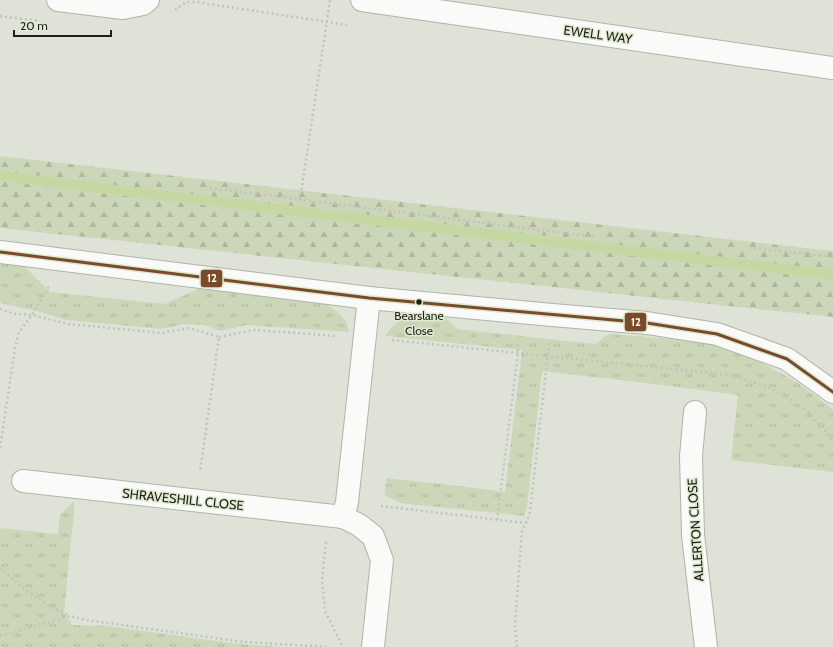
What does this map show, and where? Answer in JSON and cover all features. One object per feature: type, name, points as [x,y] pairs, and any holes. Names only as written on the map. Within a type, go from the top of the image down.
[{"type":"street","points":[[58,0],[123,8],[143,4],[148,0]]},
{"type":"street","name":"EWELL WAY","points":[[362,0],[833,68]]},
{"type":"street","points":[[0,252],[369,298],[647,323],[717,334],[788,359],[833,392]]},
{"type":"street","points":[[340,511],[369,298]]},
{"type":"street","name":"ALLERTON CLOSE","points":[[695,412],[690,456],[693,535],[706,647]]},
{"type":"street","name":"SHRAVESHILL CLOSE","points":[[23,481],[196,500],[340,511],[373,536],[382,560],[373,647]]},
{"type":"path","points":[[300,200],[330,0]]},
{"type":"path","points":[[171,13],[186,2],[196,2],[349,25]]},
{"type":"path","points":[[0,16],[39,21]]},
{"type":"path","points":[[210,188],[595,237]]},
{"type":"path","points":[[754,248],[833,257]]},
{"type":"path","points":[[0,448],[15,348],[19,332],[32,315],[58,274],[65,260]]},
{"type":"path","points":[[0,309],[14,314],[32,315],[68,324],[163,333],[188,328],[219,337],[196,500]]},
{"type":"path","points":[[496,520],[518,353],[517,312]]},
{"type":"path","points":[[517,647],[516,626],[522,530],[530,512],[552,315]]},
{"type":"path","points":[[548,355],[731,374],[768,387],[794,401]]},
{"type":"path","points":[[801,405],[826,432],[833,443]]},
{"type":"path","points":[[343,647],[325,611],[322,582],[340,511],[526,523]]},
{"type":"path","points":[[0,568],[24,589],[51,607],[70,616],[86,620],[244,642],[330,647]]},
{"type":"path","points":[[0,636],[70,616]]},
{"type":"path","points":[[243,647],[244,642]]},
{"type":"green space","points":[[0,156],[833,251],[833,317],[0,228]]},
{"type":"green space","points":[[0,263],[24,266],[50,292],[165,304],[202,287],[307,300],[326,304],[338,312],[346,321],[349,332],[247,325],[220,331],[204,325],[184,324],[161,329],[66,320],[40,312],[0,303]]},
{"type":"green space","points":[[417,310],[442,314],[457,329],[595,344],[609,334],[686,340],[717,346],[755,359],[798,383],[833,409],[833,472],[731,460],[738,395],[542,371],[527,507],[524,516],[401,503],[385,496],[386,478],[505,492],[522,350],[385,336],[399,320]]},
{"type":"green space","points":[[74,501],[64,614],[72,625],[106,626],[239,644],[281,647],[0,647],[0,528],[58,534],[60,515]]},
{"type":"waterway","points":[[0,176],[833,275]]},
{"type":"transit line","name":"12","points":[[0,252],[369,298],[647,323],[717,334],[787,359],[833,392]]},
{"type":"place","name":"Bearslane Close","points":[[419,302]]}]
